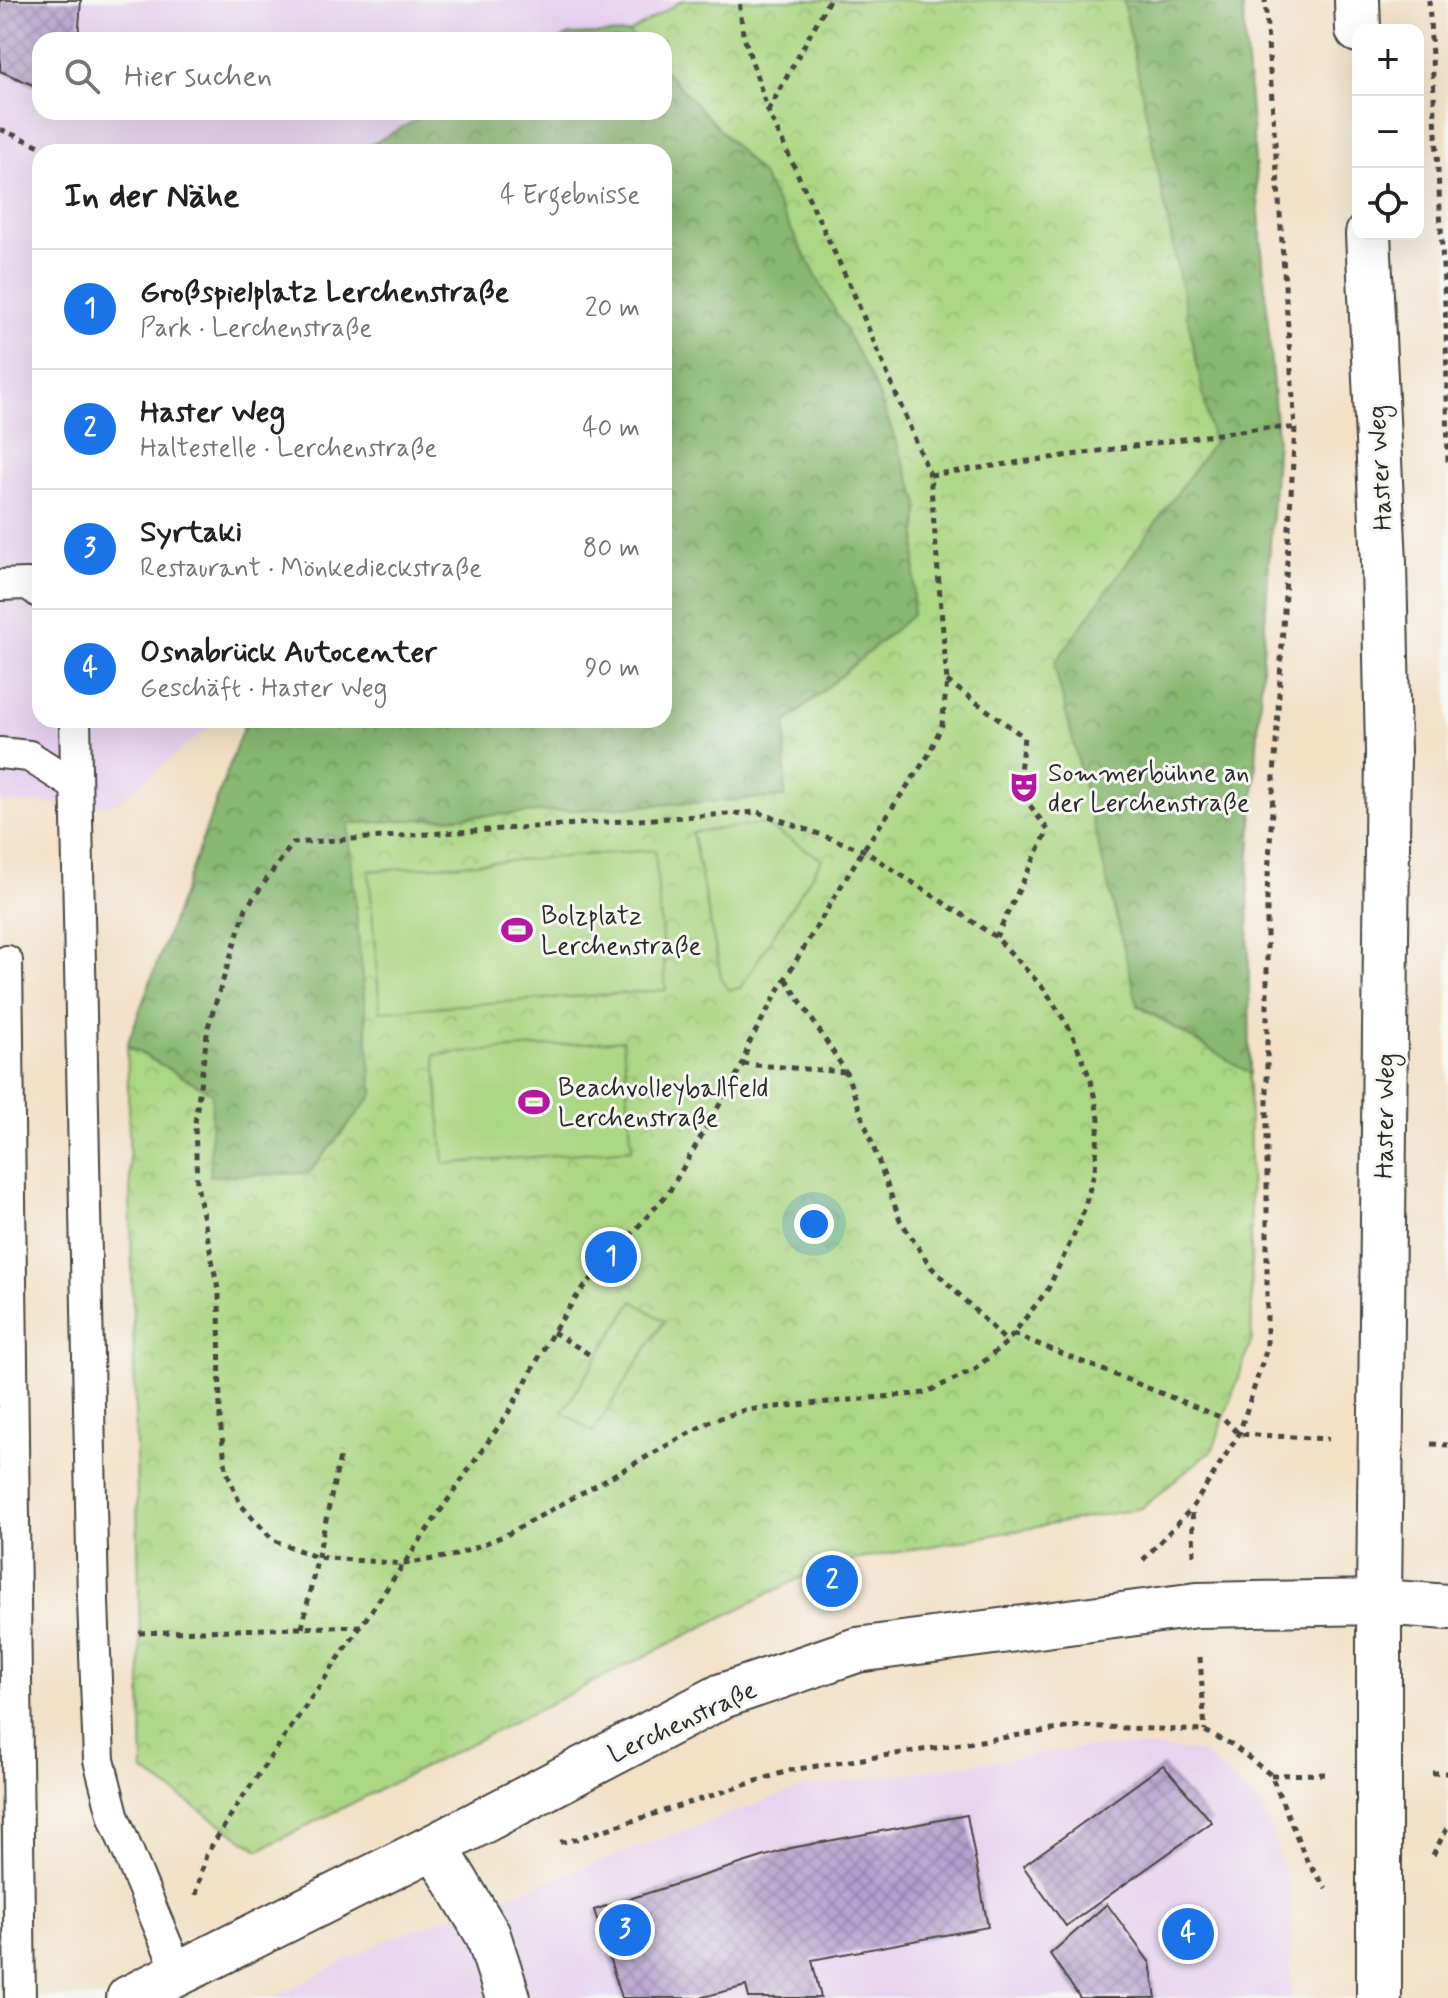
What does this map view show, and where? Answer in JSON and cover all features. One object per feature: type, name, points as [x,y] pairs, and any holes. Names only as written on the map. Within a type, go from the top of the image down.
[{"type":"street","points":[[1357,0],[1358,24]]},
{"type":"street","name":"Haster Weg","points":[[1368,240],[1384,563],[1388,751],[1379,1602],[1379,1979]]},
{"type":"street","name":"Lerchenstraße","points":[[129,1998],[435,1846],[722,1696],[857,1650],[1197,1605],[1379,1602],[1448,1607]]},
{"type":"street","points":[[435,1846],[488,1935],[508,1998]]},
{"type":"lane","points":[[0,585],[28,584],[32,587]]},
{"type":"lane","points":[[75,728],[99,1760],[114,1818],[178,1972]]},
{"type":"lane","points":[[0,753],[29,756],[76,786]]},
{"type":"lane","points":[[7,961],[20,1998]]},
{"type":"path","points":[[178,1972],[206,1855],[510,1410],[553,1332],[579,1293],[669,1192],[743,1064],[749,1043],[785,979],[863,850],[928,756],[942,725],[947,681],[930,475],[853,292],[768,111],[743,34],[739,0]]},
{"type":"path","points":[[768,111],[829,0]]},
{"type":"path","points":[[1195,1566],[1192,1508],[1239,1434],[1267,1348],[1267,893],[1295,428],[1265,0]]},
{"type":"path","points":[[1429,0],[1447,324],[1448,466]]},
{"type":"path","points":[[0,129],[35,144]]},
{"type":"path","points":[[930,475],[1261,428],[1295,428]]},
{"type":"path","points":[[947,681],[1024,737],[1018,789],[1048,830],[996,937]]},
{"type":"path","points":[[758,812],[863,850],[996,937],[1045,990],[1071,1031],[1091,1081],[1099,1119],[1095,1170],[1081,1220],[1048,1289],[1007,1342],[975,1369],[925,1393],[745,1410],[711,1421],[506,1535],[456,1555],[404,1564],[316,1557],[273,1540],[240,1504],[226,1469],[220,1421],[219,1294],[197,1185],[195,1123],[208,1027],[246,908],[293,843],[758,812]]},
{"type":"path","points":[[785,979],[846,1072],[900,1220],[931,1267],[1007,1342]]},
{"type":"path","points":[[743,1064],[846,1072]]},
{"type":"path","points":[[553,1332],[592,1356]]},
{"type":"path","points":[[1013,1334],[1223,1418],[1239,1434]]},
{"type":"path","points":[[302,1628],[341,1452]]},
{"type":"path","points":[[95,1634],[362,1626]]},
{"type":"path","points":[[1199,1643],[1205,1731]]},
{"type":"path","points":[[555,1842],[570,1841],[791,1770],[1079,1726],[1205,1731],[1231,1744],[1271,1775],[1307,1861],[1379,1979]]},
{"type":"shaded area","points":[[0,0],[683,0],[631,32],[32,32],[32,120],[416,120],[372,144],[32,144],[32,728],[208,728],[115,804],[0,803]]},
{"type":"shaded area","points":[[1138,1746],[1204,1753],[1263,1808],[1291,1891],[1291,1998],[272,1998],[384,1941],[798,1789],[1083,1748]]},
{"type":"green space","points":[[683,0],[1123,0],[1213,443],[1054,664],[1138,1006],[1249,1073],[1252,1339],[1213,1449],[1142,1508],[826,1565],[259,1850],[143,1771],[127,1046],[212,1093],[210,1176],[309,1173],[373,1095],[348,824],[785,797],[786,723],[912,615],[919,503],[874,383],[762,175],[672,79],[672,32],[631,32]]},
{"type":"green space","points":[[1123,0],[1242,0],[1277,437],[1248,885],[1250,1074],[1137,1004],[1054,664],[1211,440]]},
{"type":"green space","points":[[672,79],[762,175],[874,383],[919,503],[912,615],[786,722],[785,797],[348,824],[373,1095],[309,1173],[210,1176],[211,1093],[127,1045],[243,728],[672,728],[672,144],[372,144],[416,120],[672,120]]},
{"type":"green space","points":[[764,824],[822,859],[740,988],[729,990],[722,981],[692,832]]},
{"type":"green space","name":"Bolzplatz Lerchenstraße","points":[[655,850],[666,990],[380,1011],[369,871]]},
{"type":"green space","name":"Beachvolleyballfeld Lerchenstraße","points":[[623,1040],[632,1149],[444,1164],[435,1055]]},
{"type":"green space","points":[[633,1301],[664,1321],[593,1432],[563,1412]]},
{"type":"building","points":[[0,0],[81,0],[79,32],[32,32],[32,85],[0,71]]},
{"type":"building","points":[[1163,1765],[1212,1822],[1066,1926],[1023,1866]]},
{"type":"building","points":[[967,1815],[988,1927],[812,1960],[821,1998],[749,1998],[746,1986],[699,1998],[622,1998],[594,1910],[791,1848]]},
{"type":"building","points":[[1107,1904],[1150,1963],[1156,1998],[1080,1998],[1050,1954]]},
{"type":"place","name":"Sommerbühne an der Lerchenstraße","points":[[1024,787]]},
{"type":"place","name":"Bolzplatz Lerchenstraße","points":[[517,930]]},
{"type":"place","name":"Beachvolleyballfeld Lerchenstraße","points":[[534,1102]]},
{"type":"place","name":"Großspielplatz Lerchenstraße","points":[[611,1257]]},
{"type":"place","name":"Haster Weg","points":[[832,1581]]},
{"type":"place","name":"Syrtaki","points":[[625,1930]]},
{"type":"place","name":"Osnabrück Autocenter","points":[[1188,1934]]}]
